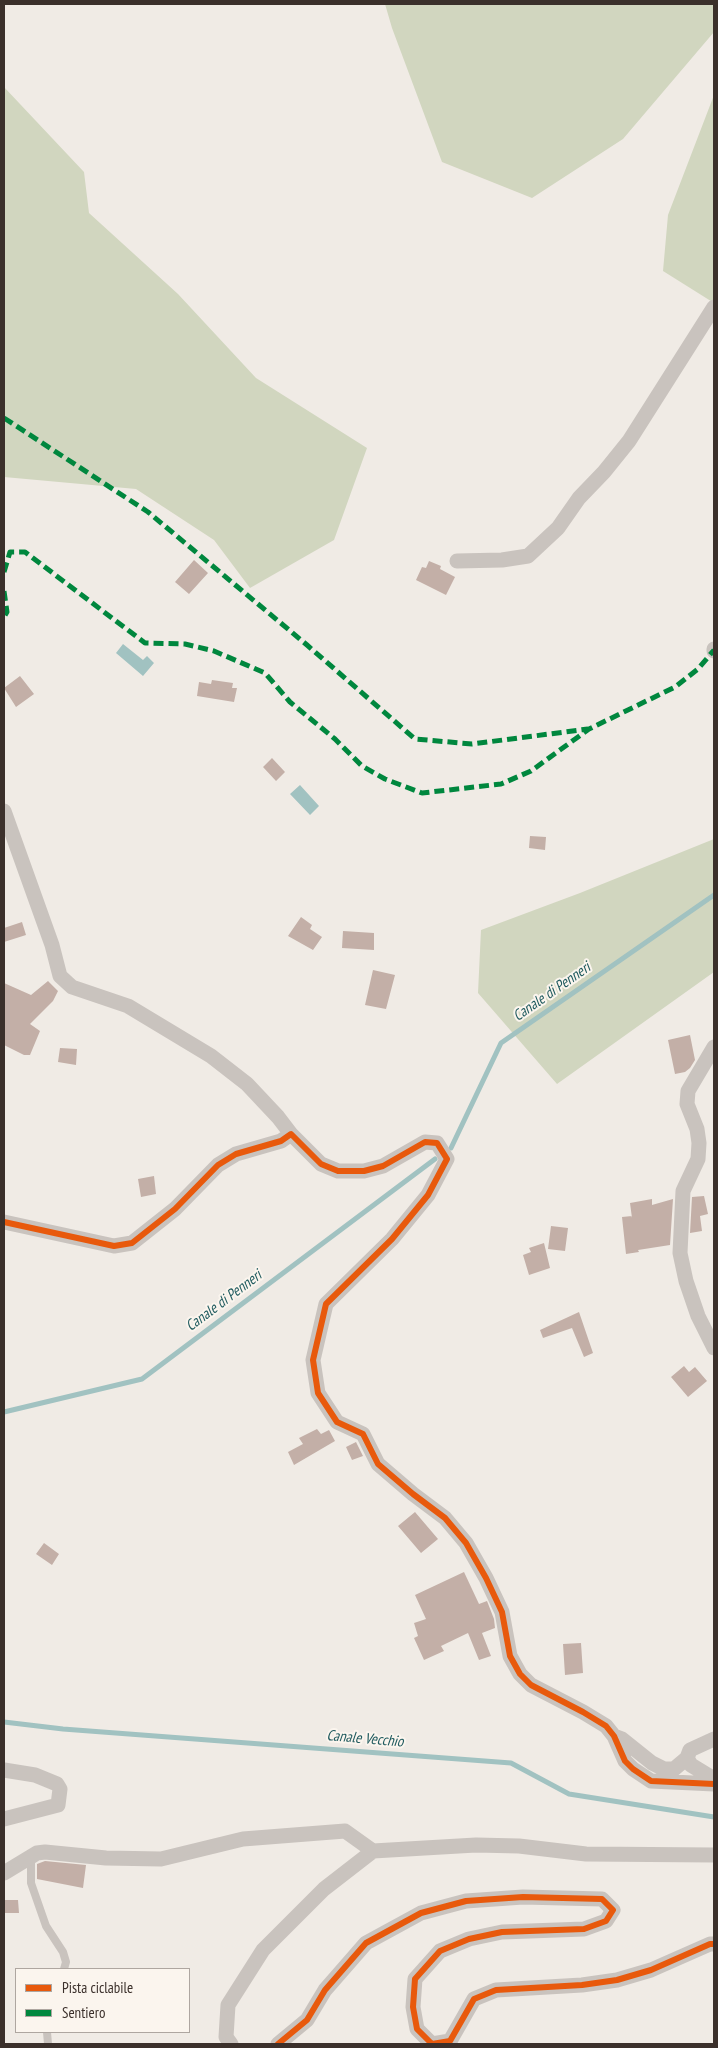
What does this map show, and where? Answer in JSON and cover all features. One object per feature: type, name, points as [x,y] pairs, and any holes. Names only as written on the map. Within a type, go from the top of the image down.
[{"type":"street","points":[[457,561],[502,560],[528,556],[558,528],[579,498],[629,442],[714,307]]},
{"type":"street","points":[[4,811],[52,944],[60,976],[72,987],[128,1006],[211,1056],[247,1084],[291,1134],[321,1164],[338,1171],[364,1171],[383,1166],[425,1142],[437,1143],[447,1159],[428,1195],[392,1239],[326,1304],[313,1360],[318,1393],[336,1422],[363,1434],[378,1464],[445,1518],[466,1543],[486,1578],[502,1612],[510,1656],[520,1674],[531,1685],[606,1726],[614,1736],[625,1761],[651,1781],[714,1784]]},
{"type":"street","points":[[714,1047],[688,1092],[687,1104],[697,1129],[699,1142],[698,1159],[683,1191],[680,1253],[686,1281],[698,1316],[714,1348]]},
{"type":"street","points":[[4,1222],[105,1245],[114,1246],[132,1243],[175,1209],[218,1165],[236,1154],[280,1141],[291,1134]]},
{"type":"street","points":[[614,1736],[622,1739],[652,1763],[664,1769],[674,1769],[688,1758]]},
{"type":"street","points":[[714,1739],[690,1750],[688,1758],[691,1765],[714,1779]]},
{"type":"street","points":[[4,1770],[35,1775],[57,1784],[60,1789],[58,1806],[4,1819]]},
{"type":"street","points":[[4,1873],[36,1853],[45,1852],[106,1858],[161,1859],[243,1839],[345,1831],[374,1852]]},
{"type":"street","points":[[231,2044],[226,2037],[228,2005],[263,1950],[324,1889],[374,1852],[476,1845],[520,1846],[586,1854],[714,1856]]},
{"type":"street","points":[[278,2044],[307,2020],[325,1990],[366,1944],[421,1913],[466,1901],[523,1897],[602,1899],[613,1910],[606,1921],[584,1929],[502,1932],[469,1939],[440,1951],[416,1979],[412,2007],[417,2029],[432,2044],[450,2041],[474,1999],[496,1990],[582,1985],[617,1980],[651,1970],[710,1944],[714,1944]]},
{"type":"lane","points":[[31,1857],[31,1883],[46,1926],[63,1952],[66,1962],[64,1968]]},
{"type":"green space","points":[[385,4],[714,4],[714,32],[623,139],[532,198],[442,162],[392,28]]},
{"type":"green space","points":[[4,87],[84,172],[89,213],[178,294],[256,378],[367,448],[334,540],[250,588],[214,540],[136,489],[4,477]]},
{"type":"green space","points":[[714,95],[714,303],[663,271],[668,215]]},
{"type":"green space","points":[[714,839],[714,972],[557,1084],[478,993],[481,930],[580,893]]},
{"type":"water","points":[[123,644],[143,660],[147,656],[154,663],[143,676],[116,653]]},
{"type":"water","points":[[300,785],[319,806],[310,815],[290,794]]},
{"type":"building","points":[[194,560],[208,573],[189,594],[175,582]]},
{"type":"building","points":[[429,561],[441,566],[440,569],[455,577],[446,595],[416,580],[422,567],[426,568]]},
{"type":"building","points":[[20,676],[34,694],[16,707],[4,688]]},
{"type":"building","points":[[212,680],[233,683],[232,688],[237,688],[234,702],[197,696],[199,682],[211,684]]},
{"type":"building","points":[[272,758],[285,772],[276,781],[263,767]]},
{"type":"building","points":[[530,836],[546,837],[545,850],[529,848]]},
{"type":"building","points":[[301,917],[312,925],[310,929],[322,937],[313,950],[288,936]]},
{"type":"building","points":[[22,922],[26,935],[4,942],[4,928]]},
{"type":"building","points":[[343,931],[374,933],[374,950],[342,948]]},
{"type":"building","points":[[373,970],[395,975],[386,1009],[365,1005]]},
{"type":"building","points":[[48,981],[58,991],[53,1001],[30,1024],[40,1031],[30,1055],[24,1055],[4,1045],[4,983],[31,995]]},
{"type":"building","points":[[690,1035],[695,1060],[685,1072],[675,1074],[668,1040]]},
{"type":"building","points":[[60,1048],[77,1049],[76,1065],[58,1062]]},
{"type":"building","points":[[154,1176],[156,1194],[141,1197],[138,1179]]},
{"type":"building","points":[[704,1196],[708,1214],[700,1216],[702,1231],[690,1233],[692,1197]]},
{"type":"building","points":[[652,1199],[652,1205],[673,1199],[670,1245],[638,1250],[639,1252],[626,1254],[622,1217],[632,1216],[630,1203]]},
{"type":"building","points":[[551,1226],[568,1228],[565,1251],[548,1249]]},
{"type":"building","points":[[544,1243],[550,1268],[529,1275],[523,1255],[531,1252],[529,1248]]},
{"type":"building","points":[[579,1312],[593,1353],[584,1357],[572,1328],[543,1338],[540,1330]]},
{"type":"building","points":[[684,1366],[689,1372],[695,1367],[707,1381],[688,1397],[671,1377]]},
{"type":"building","points":[[317,1429],[321,1434],[329,1430],[335,1441],[294,1465],[288,1452],[303,1444],[299,1438]]},
{"type":"building","points":[[356,1442],[363,1456],[352,1460],[346,1447]]},
{"type":"building","points":[[415,1512],[438,1539],[421,1553],[398,1526]]},
{"type":"building","points":[[44,1543],[59,1554],[52,1565],[36,1554]]},
{"type":"building","points":[[464,1572],[479,1604],[487,1601],[494,1619],[495,1628],[482,1633],[491,1656],[479,1660],[468,1633],[441,1646],[444,1651],[424,1660],[414,1638],[418,1636],[414,1623],[426,1619],[415,1595]]},
{"type":"building","points":[[581,1643],[583,1673],[565,1675],[563,1644]]},
{"type":"building","points":[[45,1861],[86,1865],[83,1888],[37,1879],[37,1864]]},
{"type":"building","points":[[4,1900],[18,1900],[19,1913],[4,1913]]},
{"type":"waterway","name":"Canale di Penneri","points":[[451,1148],[501,1043],[714,895]]},
{"type":"waterway","name":"Canale di Penneri","points":[[4,1412],[142,1379],[435,1159]]},
{"type":"waterway","name":"Canale Vecchio","points":[[4,1722],[63,1729],[511,1763],[569,1794],[714,1817]]},
{"type":"marked path","points":[[4,418],[148,512],[307,645],[415,739],[472,744],[588,729]]},
{"type":"marked path","points":[[4,572],[10,552],[25,552],[145,643],[185,644],[214,651],[265,673],[290,702],[335,739],[362,766],[385,779],[422,793],[501,784],[531,771],[589,729],[675,687],[698,669],[714,650]]},
{"type":"marked path","points":[[4,591],[7,612],[4,617]]},
{"type":"cycle path","points":[[4,1222],[114,1246],[132,1243],[175,1209],[218,1165],[236,1154],[281,1141],[291,1134],[321,1164],[338,1171],[364,1171],[383,1166],[425,1142],[437,1143],[447,1159],[428,1195],[392,1239],[326,1304],[313,1360],[318,1393],[337,1422],[363,1434],[378,1464],[445,1518],[466,1543],[486,1578],[502,1612],[510,1656],[520,1674],[531,1685],[606,1726],[614,1736],[625,1761],[651,1781],[714,1784]]},
{"type":"cycle path","points":[[278,2044],[307,2020],[325,1990],[366,1943],[421,1913],[466,1901],[523,1897],[602,1899],[613,1910],[606,1921],[584,1929],[502,1932],[469,1939],[440,1951],[415,1979],[413,2007],[417,2029],[432,2044],[450,2041],[474,1999],[496,1990],[582,1985],[617,1980],[651,1970],[710,1944],[714,1944]]}]
